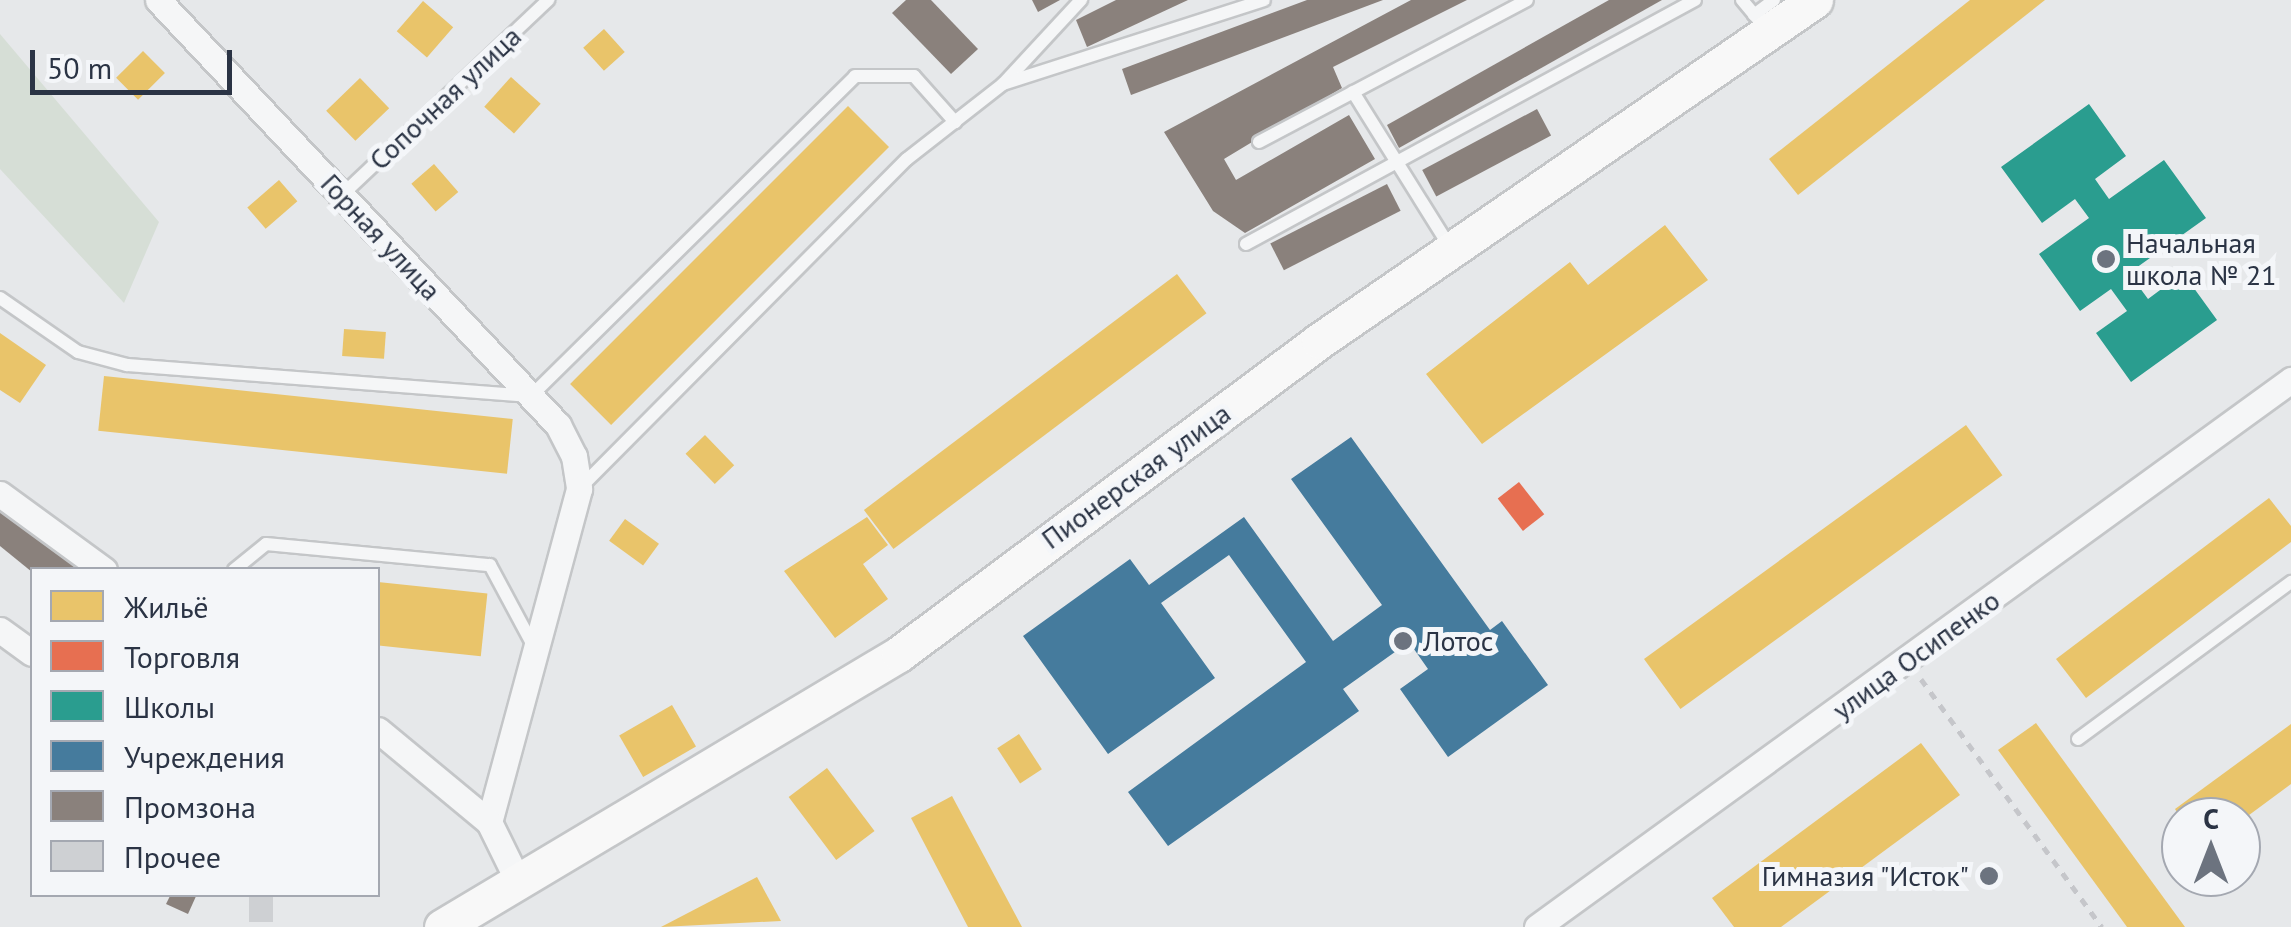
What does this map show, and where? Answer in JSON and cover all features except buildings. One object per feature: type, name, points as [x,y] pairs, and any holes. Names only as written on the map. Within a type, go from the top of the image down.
[{"type":"main road","name":"Пионерская улица","points":[[442,927],[899,654],[1453,251],[1766,16],[1815,0]]},
{"type":"street","name":"Горная улица","points":[[158,0],[558,424],[579,488]]},
{"type":"street","name":"улица Осипенко","points":[[1537,927],[2291,380]]},
{"type":"street","points":[[490,822],[579,488]]},
{"type":"street","points":[[0,494],[100,567]]},
{"type":"street","points":[[0,630],[30,652]]},
{"type":"street","points":[[380,732],[490,822],[518,881]]},
{"type":"lane","name":"Сопочная улица","points":[[342,195],[548,0]]},
{"type":"lane","points":[[579,488],[906,159],[1003,84],[1081,0]]},
{"type":"lane","points":[[1003,84],[1264,0]]},
{"type":"lane","points":[[1258,142],[1527,0]]},
{"type":"lane","points":[[1246,244],[1396,166],[1695,0]]},
{"type":"lane","points":[[1742,0],[1766,16]]},
{"type":"lane","points":[[0,298],[78,352],[127,365],[531,396],[854,76],[914,76],[955,122]]},
{"type":"lane","points":[[1353,92],[1453,251]]},
{"type":"lane","points":[[238,567],[266,544],[490,565],[534,647]]},
{"type":"lane","points":[[2078,740],[2291,582]]},
{"type":"path","points":[[1908,661],[2102,927]]},
{"type":"shaded area","points":[[0,34],[159,222],[124,303],[0,169]]},
{"type":"place","name":"Начальная школа № 21","points":[[2106,259]]},
{"type":"place","name":"Лотос","points":[[1403,641]]},
{"type":"place","name":"Гимназия \"Исток\"","points":[[1989,876]]}]
